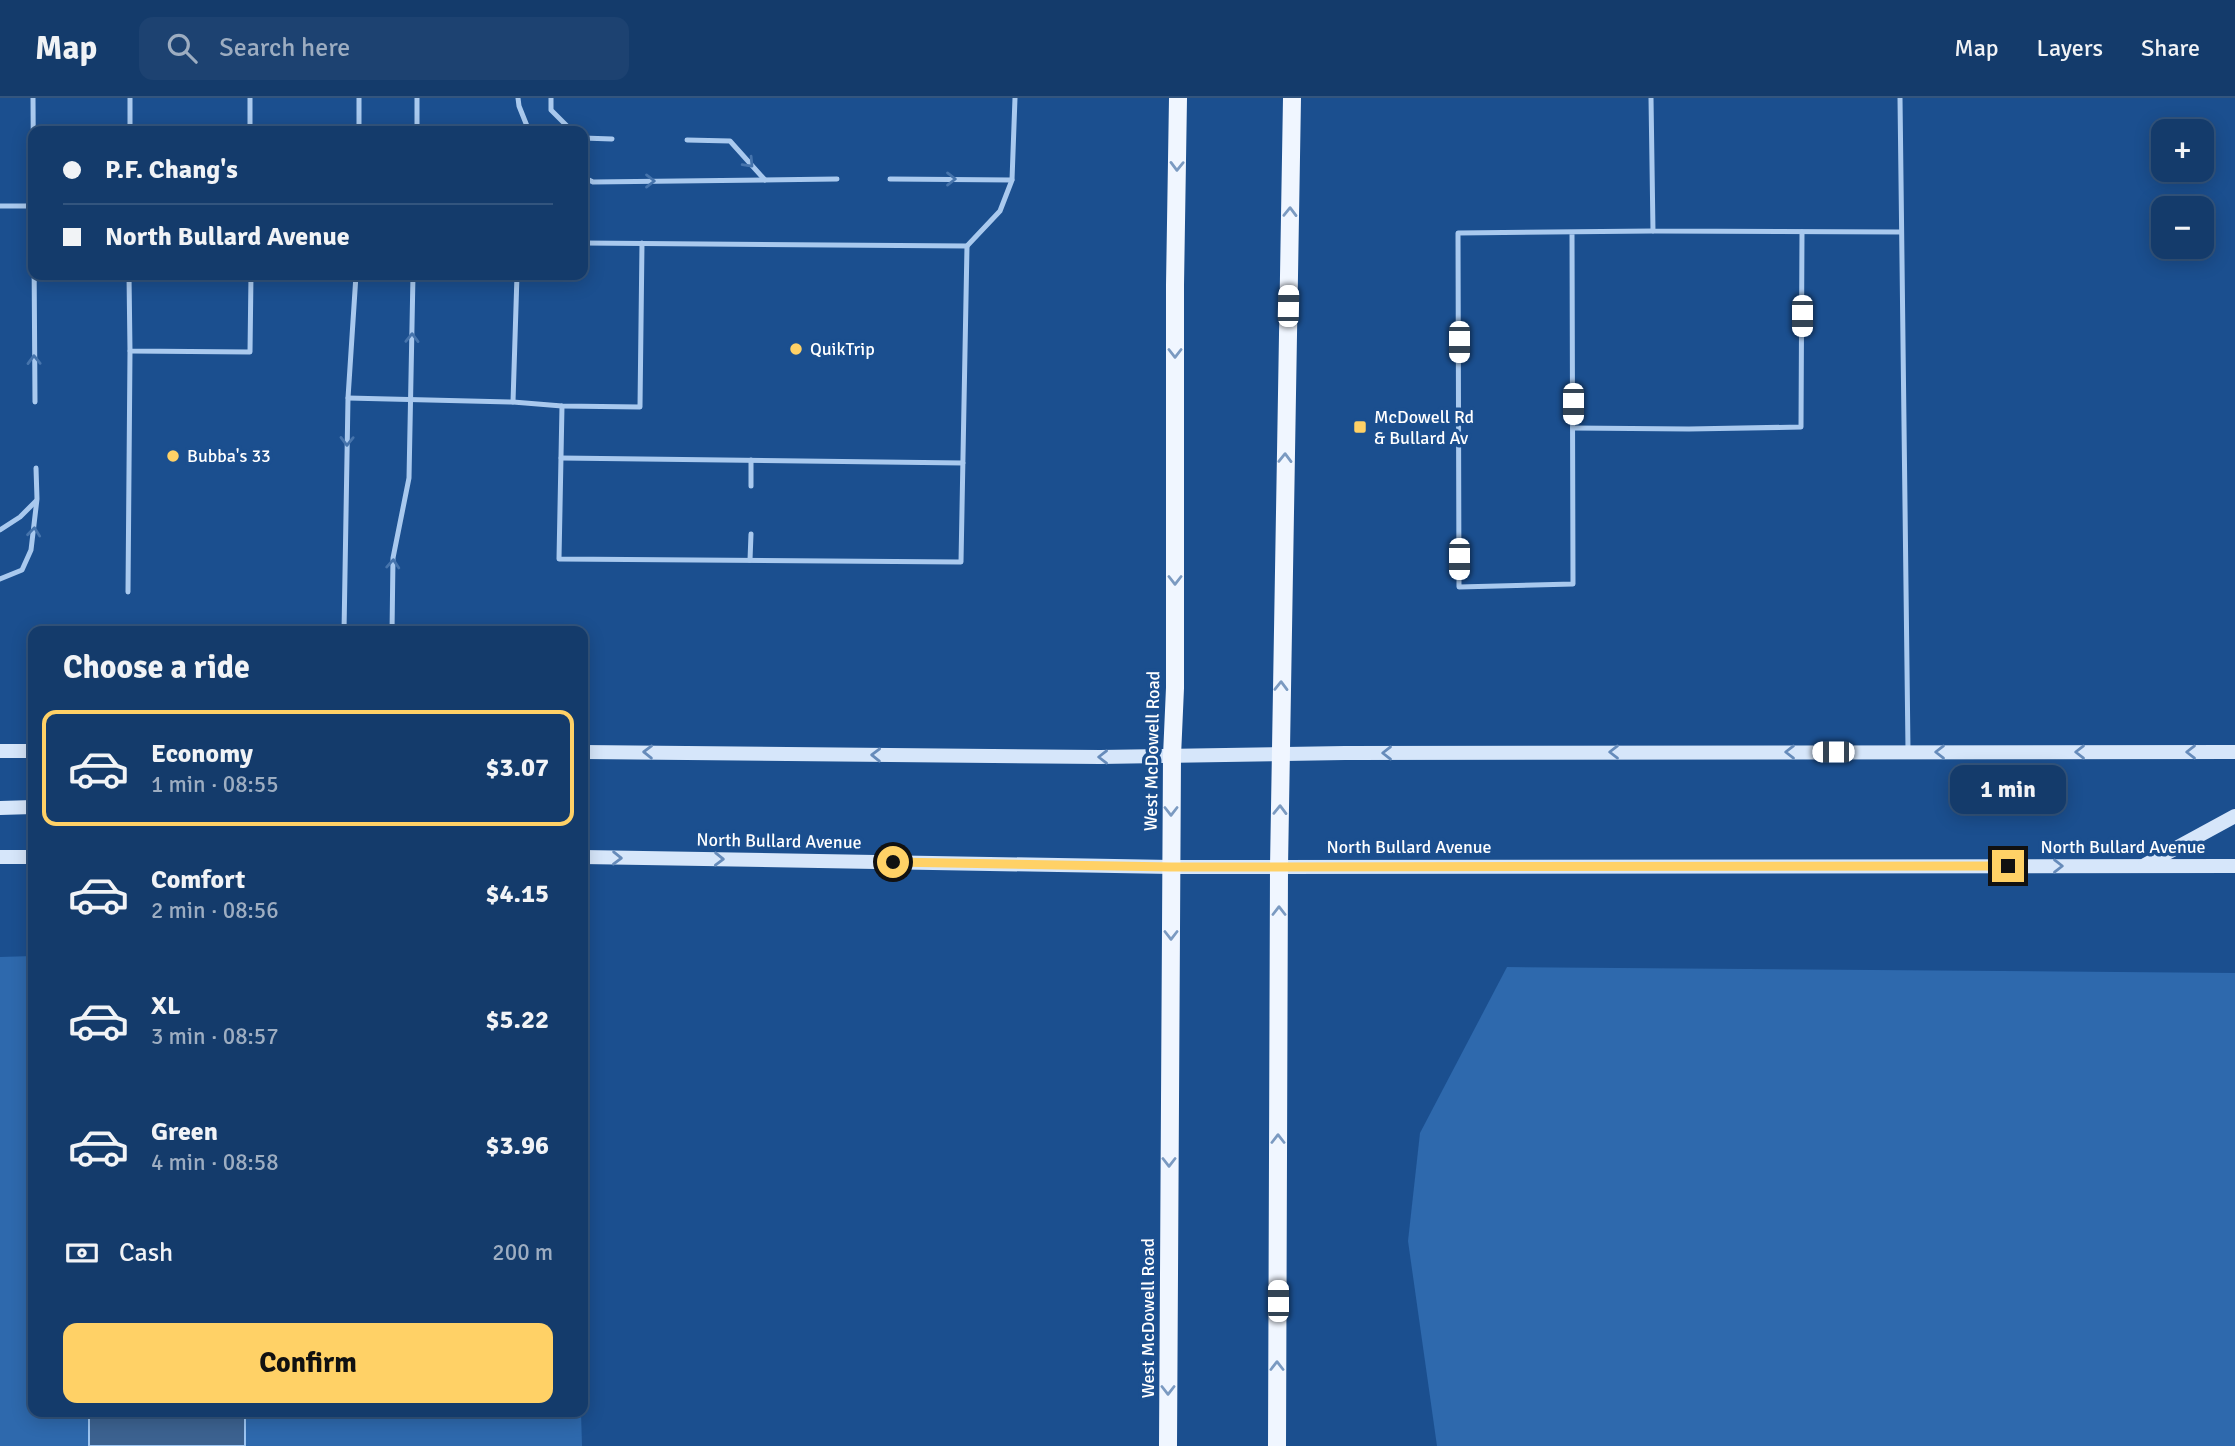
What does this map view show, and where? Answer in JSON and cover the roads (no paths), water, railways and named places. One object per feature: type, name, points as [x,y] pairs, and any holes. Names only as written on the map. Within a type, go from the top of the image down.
[{"type":"main road","name":"West McDowell Road","points":[[1168,1446],[1178,98]]},
{"type":"main road","points":[[1277,1446],[1280,754],[1292,98]]},
{"type":"main road","points":[[0,751],[28,751]]},
{"type":"main road","points":[[588,752],[1172,756],[2235,752]]},
{"type":"main road","points":[[0,808],[28,807]]},
{"type":"main road","points":[[2144,866],[2235,816]]},
{"type":"main road","points":[[0,857],[28,856]]},
{"type":"main road","name":"North Bullard Avenue","points":[[588,857],[1171,867],[2235,866]]},
{"type":"lane","points":[[33,98],[33,126]]},
{"type":"lane","points":[[130,98],[130,126]]},
{"type":"lane","points":[[250,98],[250,126]]},
{"type":"lane","points":[[359,98],[359,126]]},
{"type":"lane","points":[[417,98],[417,126]]},
{"type":"lane","points":[[518,98],[527,126]]},
{"type":"lane","points":[[551,98],[551,110],[567,126]]},
{"type":"lane","points":[[562,406],[559,559],[961,562],[967,246],[1000,211],[1012,180],[1015,98]]},
{"type":"lane","points":[[1651,98],[1653,232]]},
{"type":"lane","points":[[1900,98],[1908,752]]},
{"type":"lane","points":[[588,138],[612,139]]},
{"type":"lane","points":[[687,141],[730,141],[765,180]]},
{"type":"lane","points":[[588,179],[837,179]]},
{"type":"lane","points":[[890,179],[1012,180]]},
{"type":"lane","points":[[0,206],[28,206]]},
{"type":"lane","points":[[1572,232],[1573,584],[1459,587],[1458,233],[1572,232],[1901,232]]},
{"type":"lane","points":[[1573,428],[1801,427],[1802,232]]},
{"type":"lane","points":[[588,243],[967,246]]},
{"type":"lane","points":[[348,398],[640,407],[642,243]]},
{"type":"lane","points":[[33,280],[35,402]]},
{"type":"lane","points":[[128,592],[129,280]]},
{"type":"lane","points":[[130,351],[250,352],[251,280]]},
{"type":"lane","points":[[344,626],[348,398],[356,280]]},
{"type":"lane","points":[[391,626],[393,558],[410,478],[414,280]]},
{"type":"lane","points":[[513,402],[517,280]]},
{"type":"lane","points":[[561,458],[963,463]]},
{"type":"lane","points":[[751,460],[751,486]]},
{"type":"lane","points":[[0,579],[22,570],[32,550],[37,499],[36,468]]},
{"type":"lane","points":[[1,530],[20,517],[37,499]]},
{"type":"lane","points":[[750,560],[751,534]]},
{"type":"place","name":"QuikTrip","points":[[796,349]]},
{"type":"place","name":"McDowell Rd & Bullard Av","points":[[1360,427]]},
{"type":"place","name":"Bubba's 33","points":[[173,456]]}]
